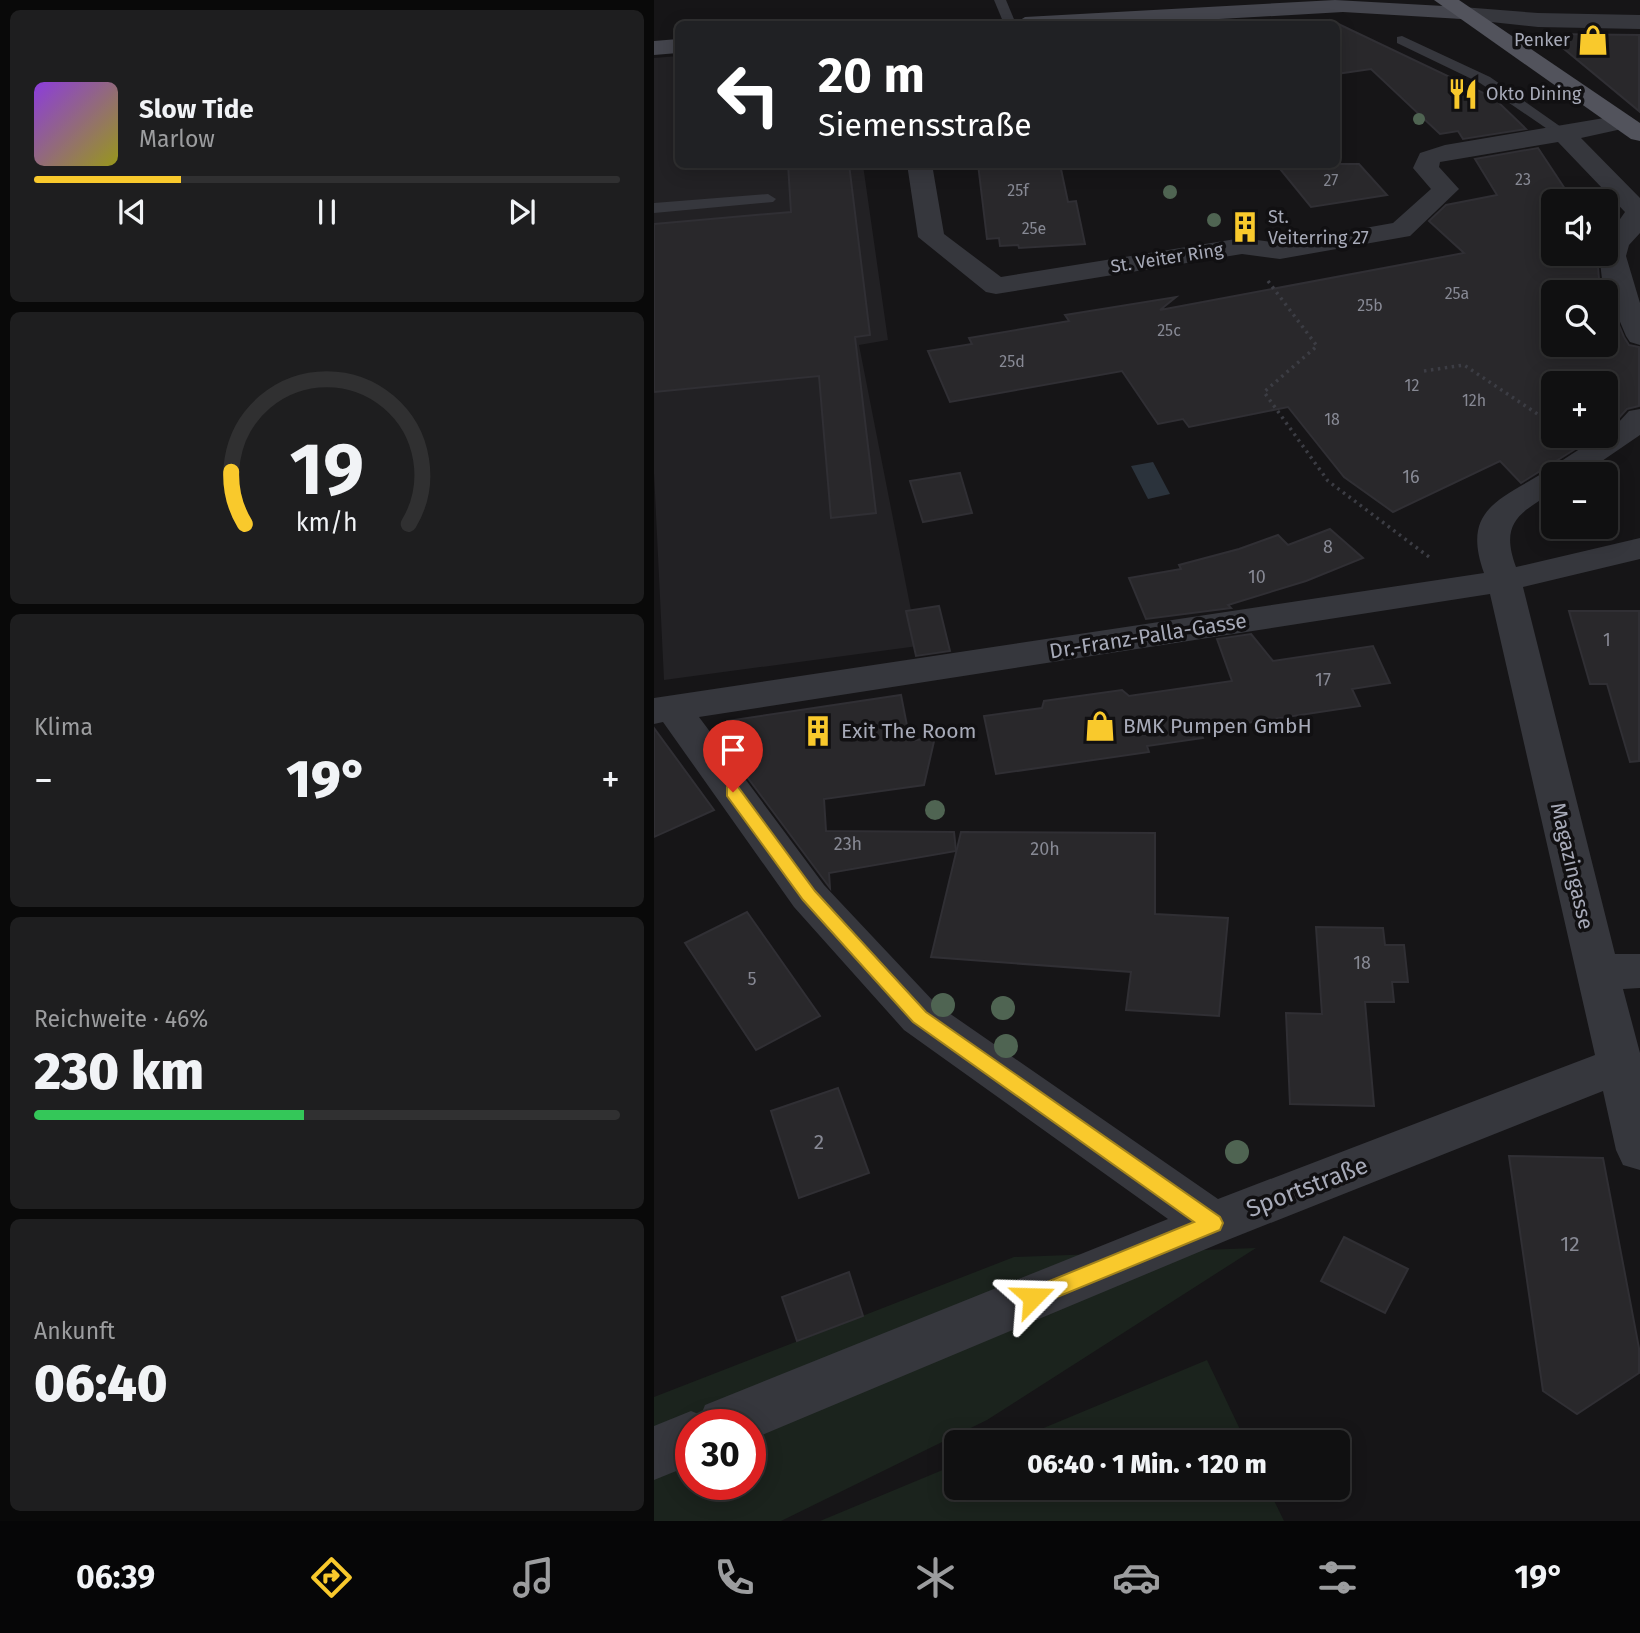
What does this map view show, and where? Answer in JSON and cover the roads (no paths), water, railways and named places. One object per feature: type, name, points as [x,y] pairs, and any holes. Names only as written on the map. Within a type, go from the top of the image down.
[{"type":"main road","points":[[1078,21],[1344,6],[1453,7],[1631,128]]},
{"type":"main road","points":[[654,48],[675,46]]},
{"type":"street","points":[[1453,7],[1538,20],[1639,22]]},
{"type":"street","points":[[1564,134],[1631,128]]},
{"type":"street","points":[[1564,134],[1638,211],[1636,220],[1613,249],[1612,266],[1639,336]]},
{"type":"street","name":"St. Veiter Ring","points":[[920,168],[931,237],[996,286],[1242,246],[1280,251],[1401,230],[1446,189],[1426,168],[1429,158],[1445,152],[1564,134]]},
{"type":"street","points":[[1580,462],[1619,438],[1639,418]]},
{"type":"street","name":"Magazingasse","points":[[1541,486],[1521,498],[1501,516],[1494,529],[1492,542],[1504,581],[1639,1150]]},
{"type":"street","name":"Dr.-Franz-Palla-Gasse","points":[[663,710],[1504,581],[1639,548]]},
{"type":"street","points":[[663,710],[809,895],[920,1017],[1213,1223]]},
{"type":"street","points":[[1597,972],[1639,971]]},
{"type":"street","name":"Sportstraße","points":[[760,1409],[1213,1223],[1619,1065]]},
{"type":"street","points":[[654,1453],[675,1444]]},
{"type":"lane","points":[[1000,0],[1009,21]]},
{"type":"lane","points":[[1402,40],[1485,80],[1564,134]]},
{"type":"lane","points":[[654,208],[768,199]]},
{"type":"place","name":"Penker","points":[[1593,40]]},
{"type":"place","name":"Okto Dining","points":[[1463,94]]},
{"type":"place","name":"St. Veiterring 27","points":[[1245,227]]},
{"type":"place","name":"BMK Pumpen GmbH","points":[[1100,726]]},
{"type":"place","name":"Exit The Room","points":[[818,731]]}]
